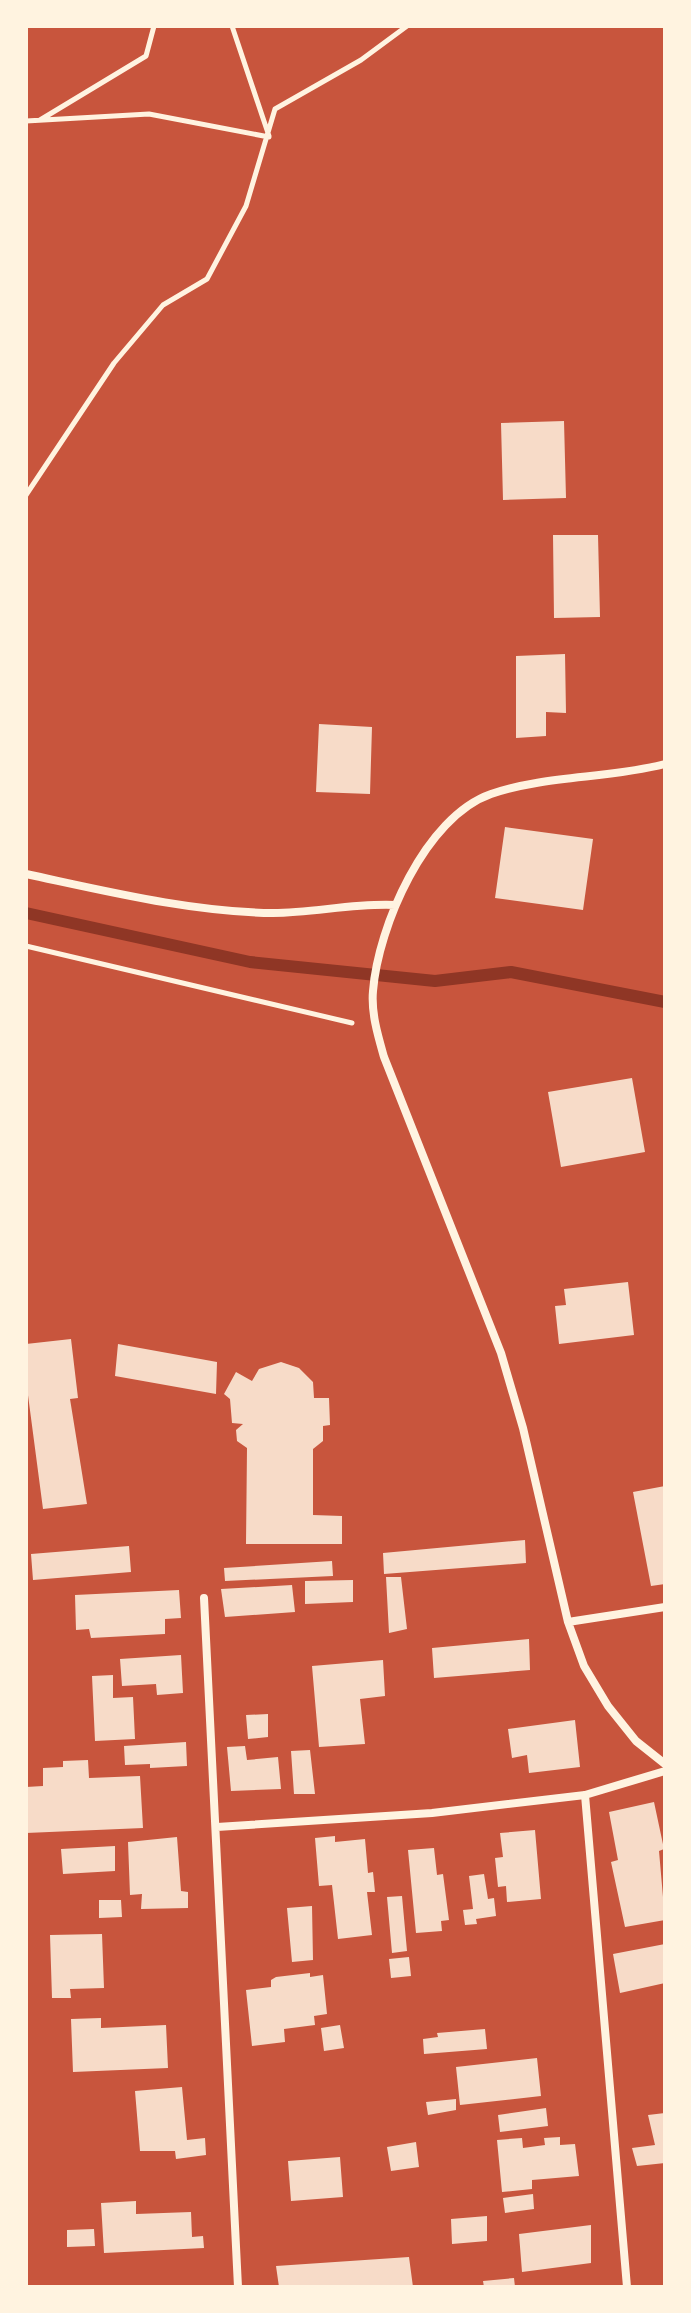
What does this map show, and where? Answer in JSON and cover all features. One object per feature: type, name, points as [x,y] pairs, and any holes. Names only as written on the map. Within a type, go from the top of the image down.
[{"type":"street","points":[[665,764],[630,773],[522,785],[486,796],[451,822],[419,859],[395,905],[378,949],[373,994],[376,1029],[405,1113],[501,1353],[523,1428],[568,1622],[584,1666],[608,1706],[636,1741],[665,1764]]},
{"type":"street","points":[[26,874],[212,909],[276,913],[357,904],[395,905]]},
{"type":"street","points":[[204,1598],[238,2287]]},
{"type":"street","points":[[568,1622],[665,1607]]},
{"type":"street","points":[[217,1827],[432,1813],[585,1795],[665,1771]]},
{"type":"street","points":[[585,1795],[627,2287]]},
{"type":"path","points":[[39,121],[146,56],[154,26]]},
{"type":"path","points":[[232,26],[269,137]]},
{"type":"path","points":[[26,495],[124,351],[163,305],[207,279],[246,206],[275,109],[361,60],[407,26]]},
{"type":"path","points":[[26,121],[149,114],[269,137]]},
{"type":"path","points":[[26,946],[253,996],[376,1029]]},
{"type":"building","points":[[564,421],[566,498],[503,500],[501,423]]},
{"type":"building","points":[[553,535],[598,535],[600,617],[554,618]]},
{"type":"building","points":[[565,654],[566,713],[546,712],[546,736],[516,738],[516,656]]},
{"type":"building","points":[[319,724],[372,727],[370,794],[316,792]]},
{"type":"building","points":[[505,827],[593,839],[583,910],[495,898]]},
{"type":"building","points":[[632,1078],[645,1152],[561,1167],[548,1092]]},
{"type":"building","points":[[628,1282],[634,1335],[559,1344],[555,1306],[566,1305],[564,1289]]},
{"type":"building","points":[[71,1339],[78,1398],[70,1399],[87,1504],[43,1509],[26,1380],[26,1344]]},
{"type":"building","points":[[118,1344],[217,1362],[216,1394],[115,1376]]},
{"type":"building","points":[[281,1362],[299,1368],[313,1382],[314,1398],[329,1398],[330,1425],[323,1426],[323,1441],[313,1449],[313,1515],[342,1516],[342,1544],[246,1544],[247,1448],[237,1441],[236,1430],[243,1424],[232,1423],[230,1399],[224,1394],[236,1372],[252,1381],[259,1369]]},
{"type":"building","points":[[665,1486],[665,1584],[651,1586],[633,1492]]},
{"type":"building","points":[[525,1540],[526,1563],[384,1574],[383,1553]]},
{"type":"building","points":[[129,1546],[131,1572],[33,1580],[31,1554]]},
{"type":"building","points":[[332,1561],[333,1576],[225,1581],[224,1568]]},
{"type":"building","points":[[386,1577],[401,1577],[407,1629],[389,1633]]},
{"type":"building","points":[[353,1580],[353,1602],[305,1604],[305,1581]]},
{"type":"building","points":[[292,1585],[295,1612],[225,1617],[221,1589]]},
{"type":"building","points":[[179,1590],[181,1618],[165,1619],[165,1634],[91,1638],[89,1629],[76,1630],[75,1595]]},
{"type":"building","points":[[529,1639],[530,1670],[434,1678],[432,1648]]},
{"type":"building","points":[[181,1655],[183,1693],[157,1695],[156,1684],[122,1686],[120,1659]]},
{"type":"building","points":[[383,1660],[385,1696],[360,1699],[365,1744],[319,1747],[312,1666]]},
{"type":"building","points":[[113,1675],[113,1698],[133,1697],[135,1739],[95,1741],[92,1676]]},
{"type":"building","points":[[268,1714],[268,1737],[248,1739],[246,1715]]},
{"type":"building","points":[[575,1720],[580,1767],[529,1773],[527,1755],[512,1758],[508,1729]]},
{"type":"building","points":[[186,1742],[187,1766],[150,1768],[150,1764],[125,1765],[124,1746]]},
{"type":"building","points":[[245,1746],[247,1760],[278,1757],[281,1789],[231,1791],[227,1747]]},
{"type":"building","points":[[310,1750],[315,1794],[294,1794],[291,1751]]},
{"type":"building","points":[[88,1760],[89,1778],[140,1776],[143,1828],[26,1833],[26,1787],[43,1786],[43,1768],[63,1767],[63,1761]]},
{"type":"building","points":[[654,1802],[664,1849],[659,1851],[665,1920],[625,1927],[611,1862],[618,1860],[609,1812]]},
{"type":"building","points":[[535,1830],[541,1899],[507,1902],[506,1886],[498,1887],[495,1858],[503,1857],[500,1833]]},
{"type":"building","points":[[335,1836],[335,1842],[365,1839],[368,1873],[373,1872],[375,1892],[367,1892],[372,1935],[338,1939],[332,1885],[319,1886],[315,1838]]},
{"type":"building","points":[[177,1837],[181,1891],[188,1892],[188,1908],[141,1909],[142,1894],[130,1895],[128,1842]]},
{"type":"building","points":[[115,1846],[115,1871],[63,1874],[61,1849]]},
{"type":"building","points":[[434,1848],[437,1875],[443,1874],[449,1920],[441,1921],[442,1931],[416,1933],[408,1850]]},
{"type":"building","points":[[484,1874],[488,1899],[494,1898],[496,1916],[476,1919],[477,1924],[465,1925],[463,1910],[473,1909],[469,1876]]},
{"type":"building","points":[[402,1896],[407,1951],[392,1953],[387,1897]]},
{"type":"building","points":[[99,1900],[121,1900],[122,1917],[99,1918]]},
{"type":"building","points":[[312,1906],[313,1960],[292,1962],[287,1908]]},
{"type":"building","points":[[102,1934],[104,1988],[70,1989],[71,1998],[52,1998],[50,1935]]},
{"type":"building","points":[[665,1944],[665,1983],[620,1993],[613,1954]]},
{"type":"building","points":[[409,1957],[411,1976],[391,1978],[389,1959]]},
{"type":"building","points":[[310,1973],[310,1977],[323,1975],[327,2014],[314,2016],[315,2025],[284,2029],[285,2042],[252,2046],[246,1990],[271,1987],[271,1980],[276,1977]]},
{"type":"building","points":[[101,2018],[101,2028],[166,2025],[168,2068],[73,2072],[71,2019]]},
{"type":"building","points":[[340,2025],[344,2048],[324,2051],[321,2028]]},
{"type":"building","points":[[485,2029],[487,2049],[424,2054],[423,2039],[438,2037],[437,2033]]},
{"type":"building","points":[[537,2058],[541,2096],[460,2105],[456,2067]]},
{"type":"building","points":[[182,2087],[187,2140],[205,2138],[206,2155],[176,2159],[175,2151],[140,2151],[135,2091]]},
{"type":"building","points":[[456,2099],[456,2110],[428,2115],[426,2102]]},
{"type":"building","points":[[546,2108],[548,2126],[500,2132],[498,2115]]},
{"type":"building","points":[[665,2113],[665,2163],[637,2166],[632,2148],[655,2145],[648,2115]]},
{"type":"building","points":[[560,2137],[560,2145],[575,2144],[579,2176],[532,2180],[532,2189],[502,2192],[497,2140],[522,2138],[523,2148],[545,2145],[544,2138]]},
{"type":"building","points":[[416,2142],[419,2167],[391,2171],[387,2147]]},
{"type":"building","points":[[340,2157],[343,2197],[291,2201],[288,2161]]},
{"type":"building","points":[[533,2194],[534,2209],[505,2213],[503,2198]]},
{"type":"building","points":[[136,2201],[136,2214],[191,2212],[192,2237],[203,2236],[204,2248],[104,2253],[101,2203]]},
{"type":"building","points":[[487,2216],[487,2241],[452,2244],[451,2219]]},
{"type":"building","points":[[591,2225],[591,2263],[522,2272],[519,2234]]},
{"type":"building","points":[[94,2229],[95,2246],[67,2247],[67,2230]]},
{"type":"building","points":[[409,2257],[413,2287],[279,2287],[276,2266]]},
{"type":"building","points":[[514,2278],[515,2287],[484,2287],[483,2281]]},
{"type":"waterway","points":[[26,913],[250,962],[435,981],[511,972],[665,1002]]}]
